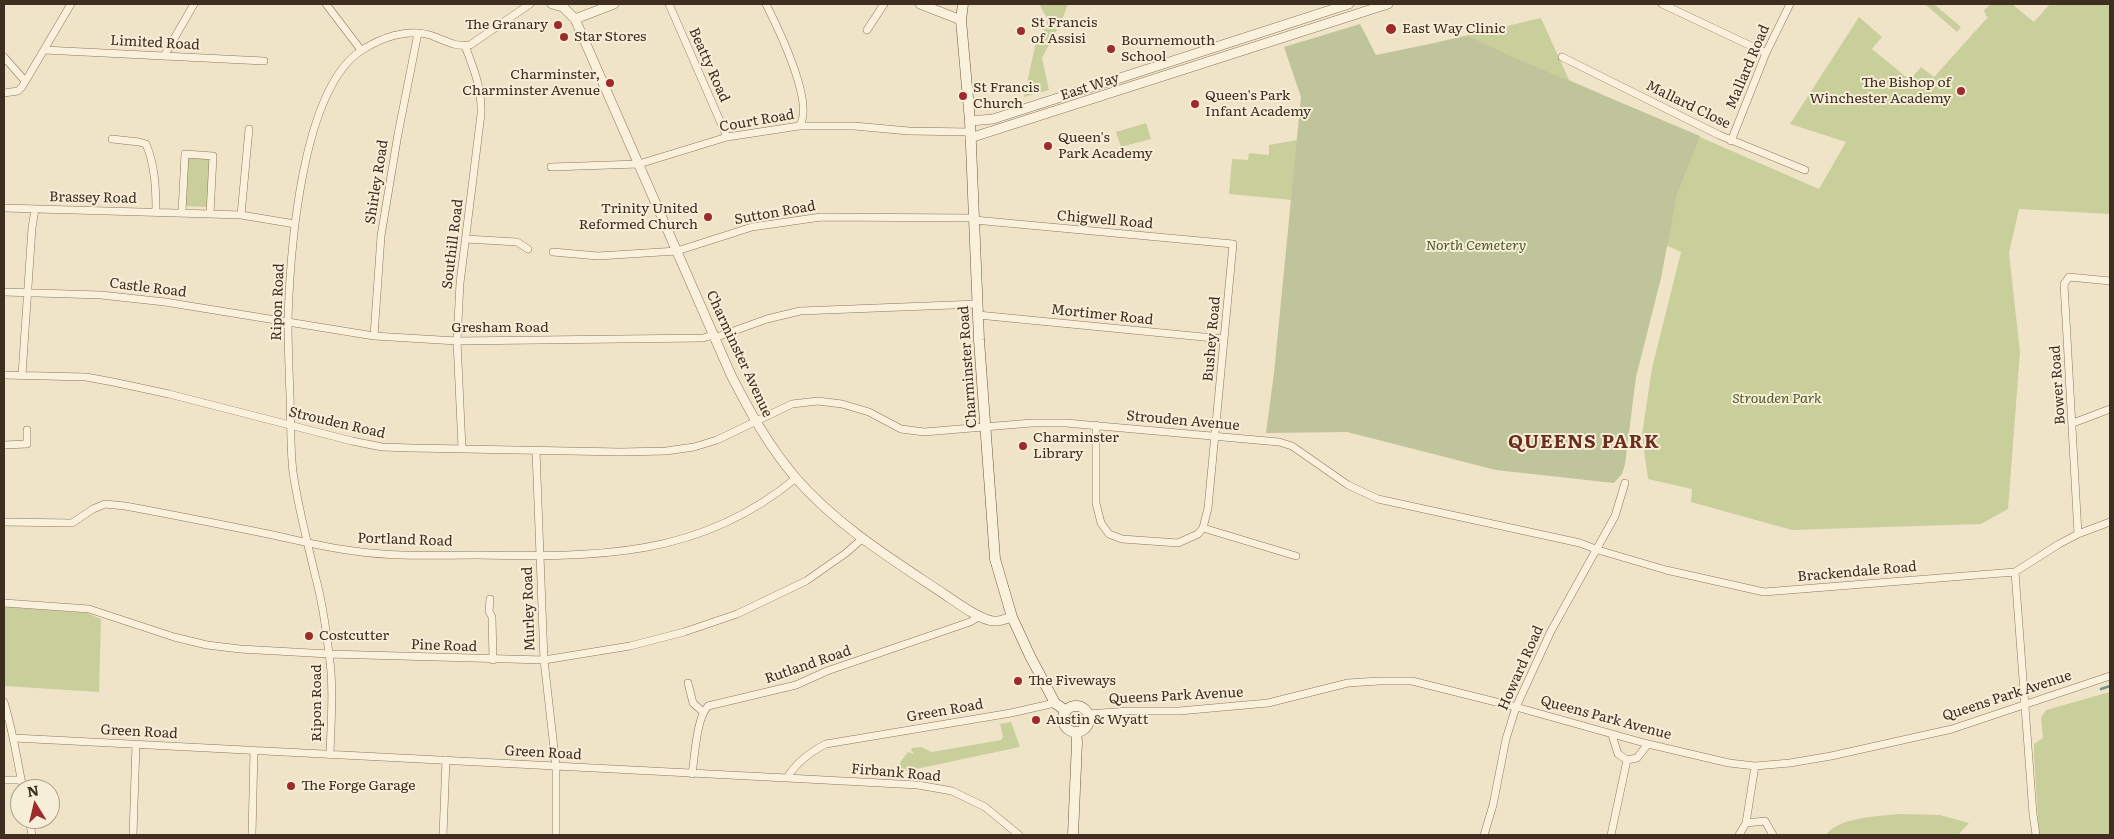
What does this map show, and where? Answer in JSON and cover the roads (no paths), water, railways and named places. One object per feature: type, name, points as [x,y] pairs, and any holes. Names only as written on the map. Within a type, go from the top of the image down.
[{"type":"main road","name":"Charminster Road","points":[[963,4],[961,20],[970,121],[978,315],[995,559],[1012,616],[1030,656],[1054,703],[1066,711]]},
{"type":"main road","points":[[1078,706],[1083,708],[1088,714],[1087,726],[1076,732],[1071,730],[1064,724],[1063,718],[1066,711],[1072,707],[1078,706]]},
{"type":"main road","points":[[1073,835],[1076,732]]},
{"type":"street","points":[[4,93],[18,91],[71,4]]},
{"type":"street","points":[[164,56],[194,4]]},
{"type":"street","points":[[326,4],[361,50]]},
{"type":"street","points":[[465,46],[474,43],[530,4]]},
{"type":"street","points":[[552,4],[563,8],[575,19],[614,4]]},
{"type":"street","name":"Beatty Road","points":[[669,4],[727,137]]},
{"type":"street","points":[[766,4],[796,70],[803,118],[799,126]]},
{"type":"street","points":[[867,30],[884,4]]},
{"type":"street","points":[[920,4],[961,20]]},
{"type":"street","name":"East Way","points":[[970,121],[993,119],[1349,4]]},
{"type":"street","name":"East Way","points":[[970,135],[1388,4]]},
{"type":"street","points":[[1662,4],[1766,53]]},
{"type":"street","name":"Mallard Road","points":[[1731,140],[1766,53],[1790,4]]},
{"type":"street","name":"Charminster Avenue","points":[[575,19],[713,337],[755,423],[796,478],[820,502],[862,538],[915,575],[980,616],[994,622],[1012,616]]},
{"type":"street","name":"Ripon Road","points":[[330,755],[332,687],[329,654],[316,576],[306,542],[293,470],[291,426],[288,323],[295,224],[307,159],[318,118],[336,76],[361,50],[399,34],[418,33],[465,46]]},
{"type":"street","name":"Shirley Road","points":[[374,336],[381,236],[398,134],[418,33]]},
{"type":"street","name":"Southill Road","points":[[462,448],[458,341],[460,283],[482,98],[465,46]]},
{"type":"street","name":"Limited Road","points":[[44,50],[264,61]]},
{"type":"street","points":[[4,56],[25,81]]},
{"type":"street","name":"Mallard Close","points":[[1562,57],[1731,140],[1805,170]]},
{"type":"street","name":"Court Road","points":[[550,167],[639,164],[727,137],[799,126],[854,126],[970,135]]},
{"type":"street","points":[[241,215],[249,130]]},
{"type":"street","points":[[112,139],[146,144],[154,176],[156,212]]},
{"type":"street","points":[[182,212],[184,154],[213,156],[210,214]]},
{"type":"street","name":"Brassey Road","points":[[4,208],[241,215],[295,224]]},
{"type":"street","points":[[22,375],[32,228],[35,209]]},
{"type":"street","name":"Sutton Road","points":[[553,252],[598,256],[677,251],[752,228],[821,217],[974,219]]},
{"type":"street","name":"Chigwell Road","points":[[974,219],[1233,244]]},
{"type":"street","points":[[466,239],[517,242],[528,249]]},
{"type":"street","name":"Bushey Road","points":[[1203,528],[1208,508],[1216,436],[1233,244]]},
{"type":"street","name":"Bower Road","points":[[2078,534],[2064,284],[2069,277],[2110,281]]},
{"type":"street","name":"Castle Road","points":[[4,292],[101,295],[218,309],[288,323]]},
{"type":"street","name":"Gresham Road","points":[[288,323],[374,336],[458,341],[697,339],[713,337],[767,319],[800,311],[978,304]]},
{"type":"street","name":"Mortimer Road","points":[[978,315],[1224,339]]},
{"type":"street","name":"Strouden Road","points":[[4,374],[86,377],[113,382],[169,394],[352,442],[382,447],[536,451],[666,451],[694,447],[717,440],[755,423]]},
{"type":"street","name":"Strouden Avenue","points":[[755,423],[792,404],[818,401],[842,404],[869,412],[901,429],[924,432],[1032,423],[1096,425],[1279,442],[1292,446],[1348,485],[1378,499],[1580,543],[1598,550]]},
{"type":"street","points":[[2073,423],[2110,409]]},
{"type":"street","points":[[1096,425],[1096,503],[1101,523],[1109,534],[1122,539],[1178,543],[1198,534],[1203,528],[1296,556]]},
{"type":"street","points":[[4,445],[27,444],[27,430]]},
{"type":"street","name":"Murley Road","points":[[536,451],[544,660],[556,766],[556,835]]},
{"type":"street","name":"Portland Road","points":[[4,522],[72,523],[93,509],[105,504],[125,506],[355,551],[540,556],[608,553],[643,549],[682,541],[719,527],[750,512],[776,495],[796,478]]},
{"type":"street","points":[[1598,550],[1615,516],[1625,483]]},
{"type":"street","name":"Brackendale Road","points":[[1598,550],[1666,570],[1764,592],[2014,572],[2078,534],[2110,522]]},
{"type":"street","name":"Pine Road","points":[[4,603],[89,608],[148,629],[207,645],[240,650],[493,660],[544,660],[630,646],[684,632],[737,614],[806,581],[846,553],[862,538]]},
{"type":"street","name":"Howard Road","points":[[1484,835],[1493,805],[1506,739],[1516,707],[1551,631],[1598,550]]},
{"type":"street","points":[[2014,572],[2036,835]]},
{"type":"street","points":[[490,599],[493,660]]},
{"type":"street","name":"Rutland Road","points":[[703,712],[708,706],[796,686],[827,671],[970,622],[980,616]]},
{"type":"street","name":"Queens Park Avenue","points":[[1088,714],[1129,711],[1178,711],[1268,703],[1348,684],[1379,681],[1412,681],[1516,707],[1648,744],[1729,763],[1755,766],[1790,763],[1910,739],[1952,728],[2110,676]]},
{"type":"street","points":[[688,683],[693,703],[703,712],[692,774]]},
{"type":"street","points":[[4,702],[21,779]]},
{"type":"street","name":"Green Road","points":[[12,735],[330,755],[787,778],[803,759],[826,744],[1011,713],[1054,703]]},
{"type":"street","points":[[1612,735],[1618,754],[1627,760],[1637,758],[1648,744]]},
{"type":"street","points":[[134,835],[136,744]]},
{"type":"street","points":[[252,835],[254,750]]},
{"type":"street","points":[[443,835],[446,760]]},
{"type":"street","points":[[1611,835],[1627,760]]},
{"type":"street","points":[[1739,835],[1746,823],[1755,766]]},
{"type":"street","name":"Firbank Road","points":[[787,778],[918,785],[952,791],[985,807],[1018,835]]},
{"type":"street","points":[[1746,823],[1765,821],[1773,835]]},
{"type":"waterway","points":[[2101,689],[2110,686]]},
{"type":"place","name":"The Granary","points":[[558,25]]},
{"type":"place","name":"East Way Clinic","points":[[1391,29]]},
{"type":"place","name":"St Francis of Assisi","points":[[1021,31]]},
{"type":"place","name":"Star Stores","points":[[564,37]]},
{"type":"place","name":"Bournemouth School","points":[[1111,49]]},
{"type":"place","name":"Charminster, Charminster Avenue","points":[[610,83]]},
{"type":"place","name":"The Bishop of Winchester Academy","points":[[1961,91]]},
{"type":"place","name":"St Francis Church","points":[[963,96]]},
{"type":"place","name":"Queen's Park Infant Academy","points":[[1195,104]]},
{"type":"place","name":"Queen's Park Academy","points":[[1048,146]]},
{"type":"place","name":"Trinity United Reformed Church","points":[[708,217]]},
{"type":"place","name":"Charminster Library","points":[[1023,446]]},
{"type":"place","name":"Costcutter","points":[[309,636]]},
{"type":"place","name":"The Fiveways","points":[[1018,681]]},
{"type":"place","name":"Austin & Wyatt","points":[[1036,720]]},
{"type":"place","name":"The Forge Garage","points":[[291,786]]},
{"type":"district","name":"QUEENS PARK","points":[[1584,442]]},
{"type":"park label","name":"North Cemetery","points":[[1476,246]]},
{"type":"park label","name":"Strouden Park","points":[[1777,399]]}]
